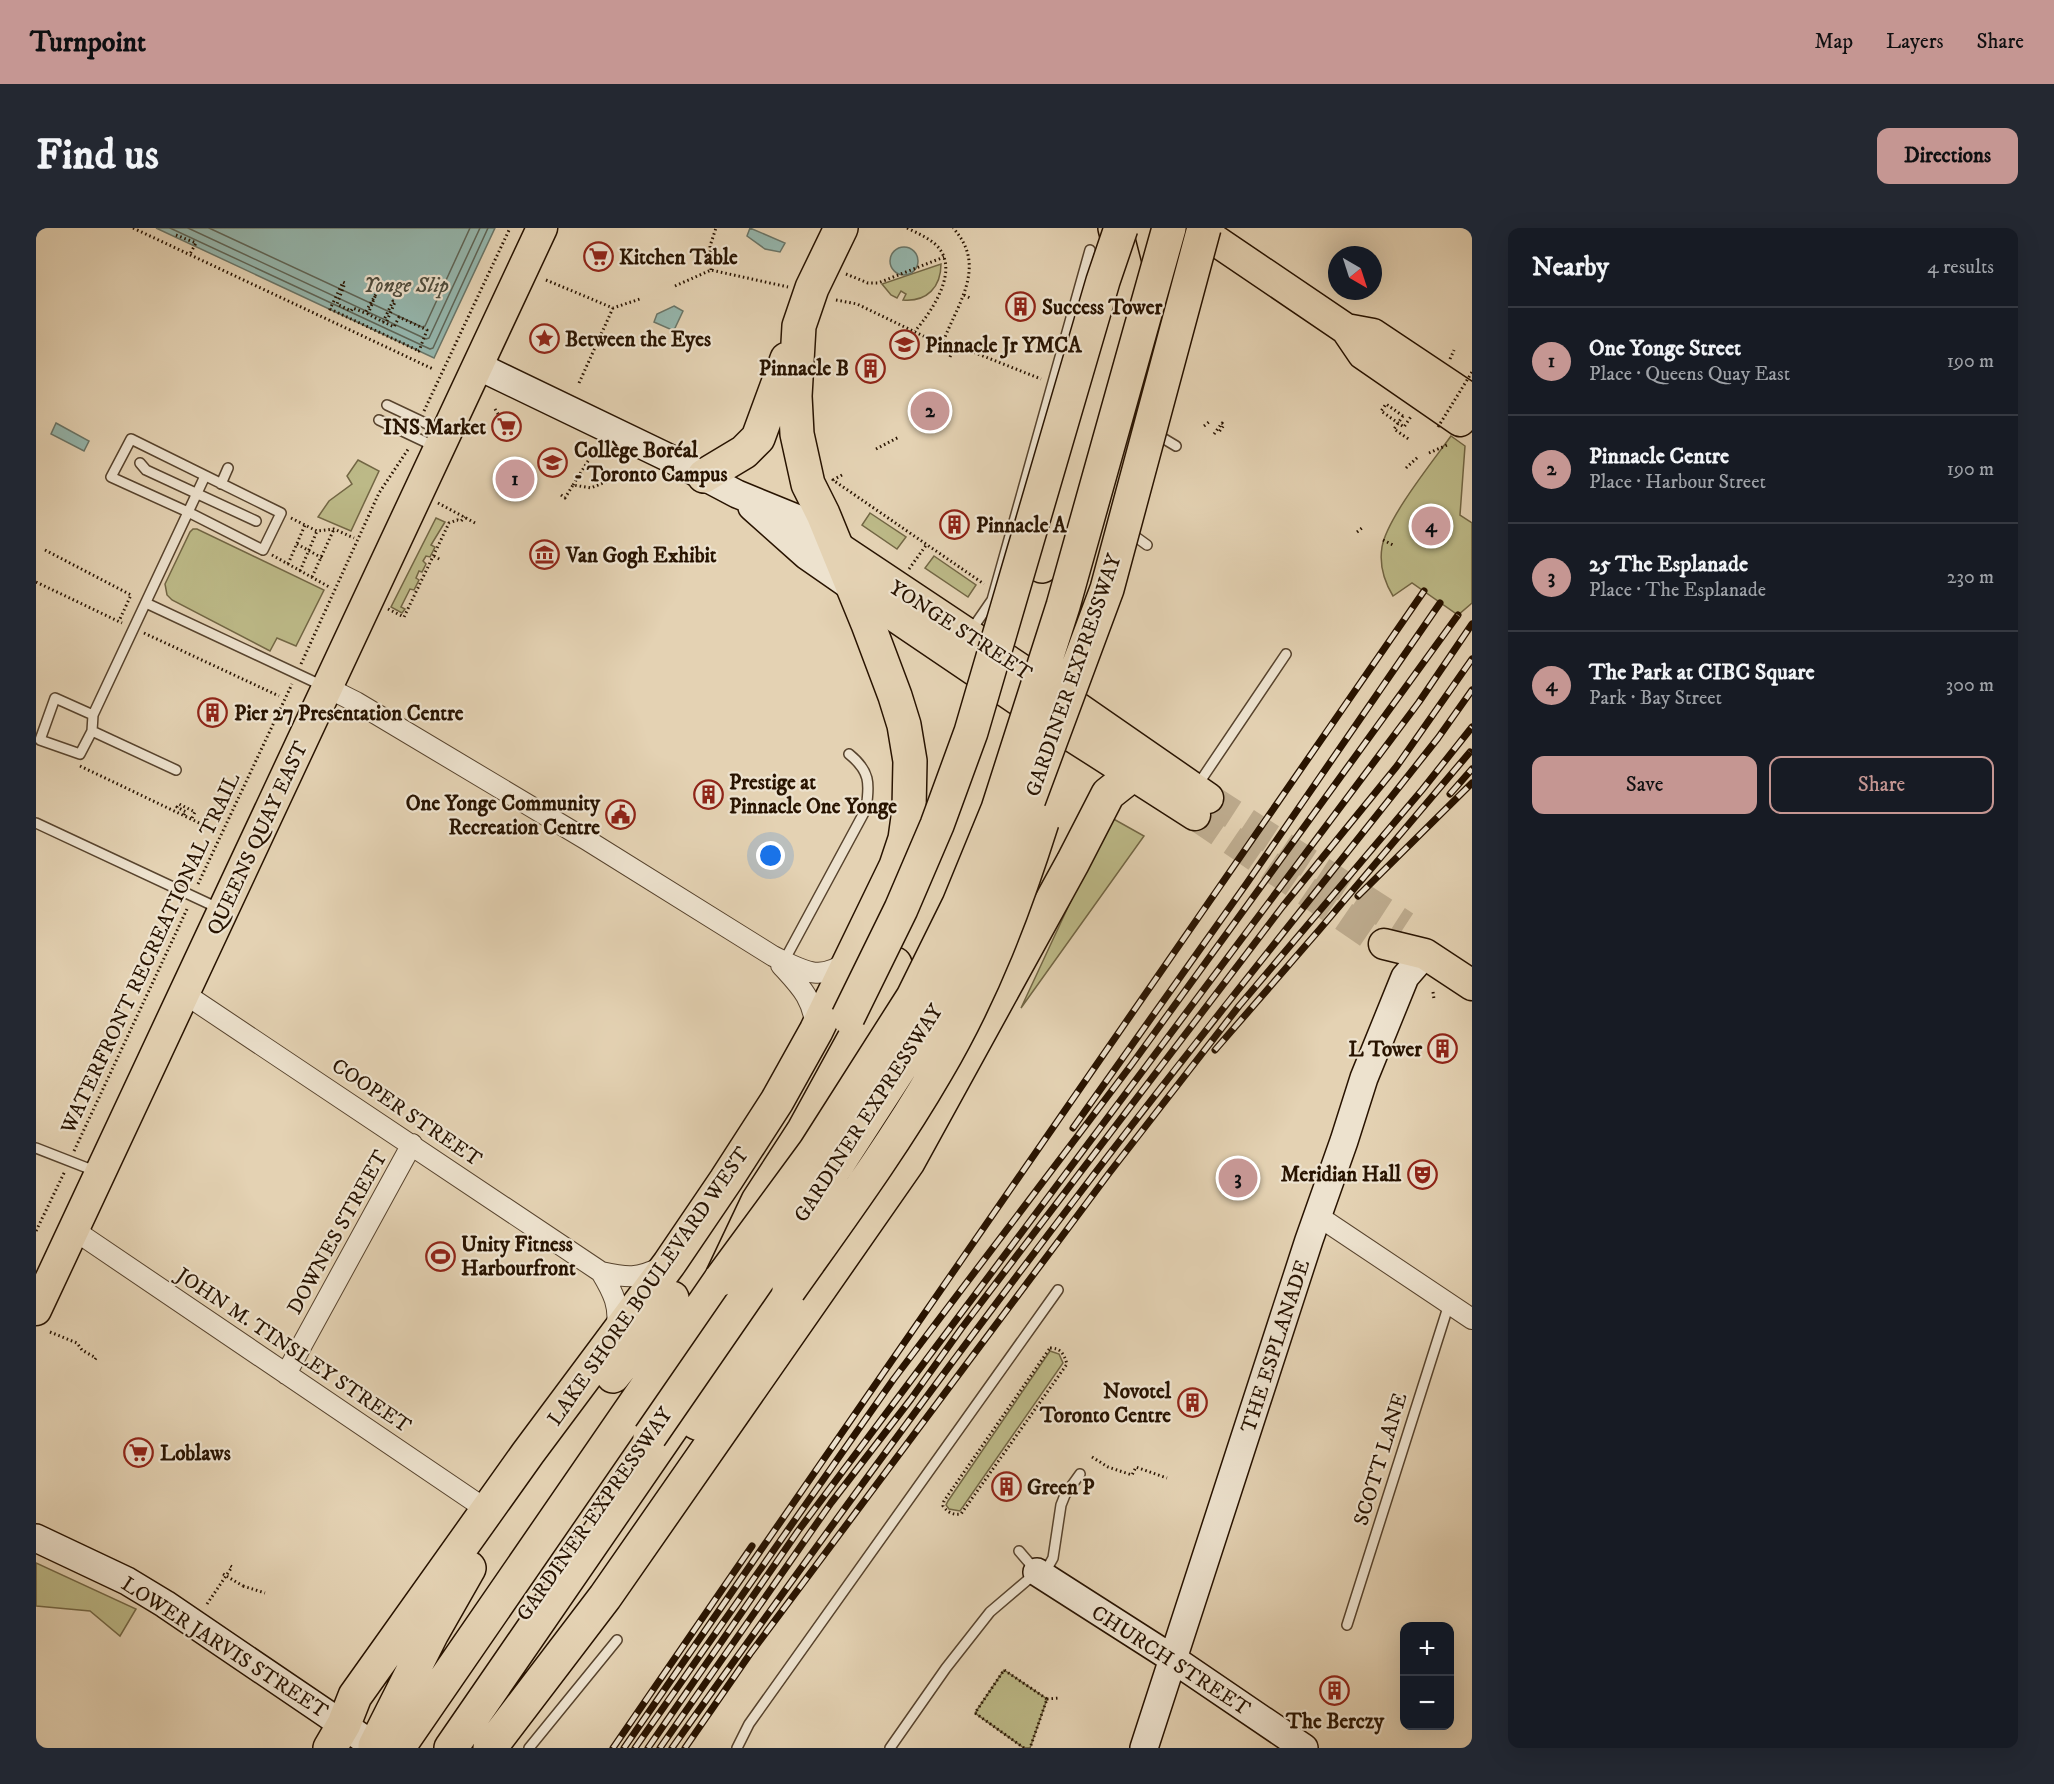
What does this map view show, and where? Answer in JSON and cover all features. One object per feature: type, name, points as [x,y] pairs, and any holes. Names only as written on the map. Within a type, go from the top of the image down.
[{"type":"highway","points":[[704,476],[744,452],[758,438],[812,288],[841,228]]},
{"type":"highway","points":[[721,1279],[758,1201],[804,1130],[895,964],[945,851],[990,739],[1018,654],[1124,293],[1125,267],[1115,228]]},
{"type":"highway","points":[[337,1736],[368,1704],[563,1437],[643,1339],[722,1226],[798,1106],[848,1017],[901,909],[937,825],[971,732],[1103,281],[1121,228]]},
{"type":"highway","name":"GARDINER EXPRESSWAY","points":[[383,1747],[815,1150],[913,997],[959,903],[998,809],[1063,606],[1169,228]]},
{"type":"highway","points":[[784,1340],[833,1245],[890,1112],[936,1013],[987,882],[1050,705],[1107,518],[1186,228]]},
{"type":"highway","name":"GARDINER EXPRESSWAY","points":[[428,1748],[831,1175],[934,1015],[1010,849],[1107,589],[1204,228]]},
{"type":"highway","name":"LAKE SHORE BOULEVARD WEST","points":[[337,1736],[355,1695],[487,1510],[669,1264],[777,1101],[853,958],[896,866],[905,839],[909,810],[910,761],[904,725],[853,588],[808,484],[797,434],[795,396],[799,326]]},
{"type":"highway","points":[[463,1748],[492,1714],[566,1616],[876,1167],[938,1069],[987,972],[1022,887],[1050,799],[1107,589]]},
{"type":"highway","points":[[488,1748],[605,1597],[908,1162],[1068,872],[1099,809],[1112,789],[1132,775]]},
{"type":"highway","points":[[451,1748],[890,1112]]},
{"type":"highway","points":[[383,1747],[432,1633],[469,1568]]},
{"type":"highway","points":[[488,1748],[492,1714]]},
{"type":"main road","name":"QUEENS QUAY EAST","points":[[43,1321],[74,1230],[326,687],[433,440],[478,366],[542,228]]},
{"type":"main road","points":[[1197,228],[1346,329],[1362,354],[1454,423]]},
{"type":"main road","name":"YONGE STREET","points":[[478,366],[737,494],[802,521],[968,636],[1132,775],[1199,801]]},
{"type":"main road","name":"YONGE STREET","points":[[737,494],[807,556],[853,588],[1050,705],[1199,801]]},
{"type":"main road","points":[[1395,935],[1472,985]]},
{"type":"main road","name":"THE ESPLANADE","points":[[1144,1748],[1364,1078],[1405,977],[1425,954]]},
{"type":"main road","name":"LOWER JARVIS STREET","points":[[36,1538],[127,1581],[165,1604],[337,1736],[383,1747]]},
{"type":"main road","name":"CHURCH STREET","points":[[1040,1574],[1173,1659],[1304,1748]]},
{"type":"street","points":[[326,687],[356,702],[577,834],[779,958],[805,971],[823,974],[840,967],[853,958]]},
{"type":"street","points":[[779,958],[813,1006],[816,1031]]},
{"type":"street","name":"COOPER STREET","points":[[185,994],[601,1272],[628,1278],[643,1276],[669,1264]]},
{"type":"street","name":"DOWNES STREET","points":[[286,1374],[412,1144]]},
{"type":"street","points":[[1318,1216],[1472,1319]]},
{"type":"street","name":"JOHN M. TINSLEY STREET","points":[[74,1230],[487,1510]]},
{"type":"street","name":"COOPER STREET","points":[[601,1272],[613,1292],[619,1316],[614,1339]]},
{"type":"lane","points":[[968,636],[992,600],[1090,250]]},
{"type":"lane","points":[[1078,257],[1088,261]]},
{"type":"lane","points":[[387,405],[419,420],[433,440]]},
{"type":"lane","points":[[379,420],[433,440]]},
{"type":"lane","points":[[1133,421],[1176,446]]},
{"type":"lane","points":[[131,439],[221,484],[281,513],[263,550],[189,512],[111,477],[131,439]]},
{"type":"lane","points":[[140,463],[146,470],[256,521]]},
{"type":"lane","points":[[221,484],[228,468]]},
{"type":"lane","points":[[93,716],[55,698],[40,740],[80,754],[92,731],[93,716],[205,476]]},
{"type":"lane","points":[[1107,518],[1147,544]]},
{"type":"lane","points":[[146,603],[326,687]]},
{"type":"lane","points":[[1199,801],[1287,654]]},
{"type":"lane","points":[[92,731],[176,770]]},
{"type":"lane","points":[[779,958],[866,809],[870,786],[862,765],[849,754]]},
{"type":"lane","points":[[36,823],[223,911]]},
{"type":"lane","points":[[36,1148],[100,1173]]},
{"type":"lane","points":[[737,1748],[749,1724],[1058,1290]]},
{"type":"lane","name":"SCOTT LANE","points":[[1347,1625],[1449,1304]]},
{"type":"lane","points":[[890,1748],[946,1668],[990,1612],[1040,1574],[1053,1558],[1061,1505],[1065,1495],[1080,1474]]},
{"type":"lane","points":[[1019,1551],[1040,1574]]},
{"type":"lane","points":[[529,1748],[617,1640]]},
{"type":"path","points":[[133,228],[433,369]]},
{"type":"path","points":[[419,420],[510,228]]},
{"type":"path","points":[[711,270],[710,246],[716,228]]},
{"type":"path","points":[[907,228],[936,244],[947,267],[946,277],[935,301],[915,331]]},
{"type":"path","points":[[942,345],[964,295],[970,260],[966,247],[953,228]]},
{"type":"path","points":[[176,235],[196,243],[190,254]]},
{"type":"path","points":[[966,247],[971,244]]},
{"type":"path","points":[[846,274],[868,283],[878,283],[944,257]]},
{"type":"path","points":[[675,286],[711,270],[778,285]]},
{"type":"path","points":[[546,280],[613,308],[640,299]]},
{"type":"path","points":[[344,282],[337,304],[351,311],[353,308],[365,313],[376,294],[368,314],[383,322],[393,301],[395,302],[386,323],[394,327],[399,317],[428,330],[418,351],[330,309],[344,282]]},
{"type":"path","points":[[964,295],[970,298]]},
{"type":"path","points":[[836,300],[857,304],[942,345],[1010,365],[1045,381]]},
{"type":"path","points":[[579,383],[613,308]]},
{"type":"path","points":[[950,357],[954,348]]},
{"type":"path","points":[[1429,453],[1454,423],[1472,372]]},
{"type":"path","points":[[1403,416],[1386,404],[1381,411],[1404,427]]},
{"type":"path","points":[[495,409],[498,414]]},
{"type":"path","points":[[1407,410],[1394,429],[1410,440]]},
{"type":"path","points":[[1204,426],[1209,422]]},
{"type":"path","points":[[876,449],[899,437]]},
{"type":"path","points":[[304,658],[379,493],[409,449],[433,440]]},
{"type":"path","points":[[561,495],[565,498],[592,453]]},
{"type":"path","points":[[1406,468],[1419,456]]},
{"type":"path","points":[[573,484],[591,488],[632,471]]},
{"type":"path","points":[[842,475],[833,480],[986,585]]},
{"type":"path","points":[[438,503],[477,524]]},
{"type":"path","points":[[281,513],[317,531],[334,529],[354,538]]},
{"type":"path","points":[[388,609],[404,617],[449,523],[461,521],[465,517]]},
{"type":"path","points":[[288,564],[305,525]]},
{"type":"path","points":[[312,577],[334,529]]},
{"type":"path","points":[[300,571],[317,531]]},
{"type":"path","points":[[1383,540],[1393,545]]},
{"type":"path","points":[[909,569],[927,543]]},
{"type":"path","points":[[297,544],[322,558]]},
{"type":"path","points":[[45,550],[131,595],[119,621]]},
{"type":"path","points":[[263,550],[331,588]]},
{"type":"path","points":[[434,556],[441,560]]},
{"type":"path","points":[[36,582],[279,696]]},
{"type":"path","name":"WATERFRONT RECREATIONAL TRAIL","points":[[36,1231],[291,687]]},
{"type":"path","points":[[80,754],[75,764],[216,831]]},
{"type":"path","points":[[184,815],[186,812],[177,807],[179,804],[195,812],[192,819]]},
{"type":"path","points":[[1433,992],[1434,999]]},
{"type":"path","points":[[43,1321],[77,1343],[82,1350],[96,1358],[94,1361]]},
{"type":"path","points":[[1050,1348],[1063,1352],[1067,1364],[961,1514],[954,1515],[947,1510],[943,1506],[944,1501],[1050,1348]]},
{"type":"path","points":[[1092,1457],[1108,1467],[1132,1475],[1136,1467]]},
{"type":"path","points":[[1132,1464],[1167,1478]]},
{"type":"path","points":[[207,1604],[232,1567],[229,1565]]},
{"type":"path","points":[[223,1574],[243,1586],[265,1593]]},
{"type":"path","points":[[1024,1748],[975,1713],[1004,1670],[1047,1699],[1059,1698]]},
{"type":"path","points":[[1030,1748],[1047,1699]]},
{"type":"shaded area","points":[[941,264],[938,280],[926,296],[903,300],[906,294],[901,291],[897,298],[891,295],[882,284]]},
{"type":"shaded area","points":[[1451,436],[1465,446],[1460,515],[1472,523],[1472,603],[1458,615],[1412,583],[1393,596],[1385,579],[1381,560],[1382,547],[1392,521]]},
{"type":"shaded area","points":[[358,460],[379,471],[351,531],[318,517],[329,501],[352,484],[347,476]]},
{"type":"shaded area","points":[[870,513],[906,537],[897,549],[862,525]]},
{"type":"shaded area","points":[[436,518],[445,522],[431,545],[435,547],[430,557],[426,556],[423,561],[426,564],[422,572],[419,571],[416,578],[419,580],[414,590],[410,589],[401,607],[405,609],[402,613],[391,607]]},
{"type":"shaded area","points":[[193,529],[324,590],[296,646],[277,638],[270,651],[172,600],[167,595],[165,584]]},
{"type":"shaded area","points":[[934,556],[976,585],[968,597],[925,568]]},
{"type":"shaded area","points":[[1110,817],[1144,836],[1021,1008]]},
{"type":"shaded area","points":[[1050,1351],[1059,1354],[1063,1363],[960,1511],[949,1509],[946,1505],[948,1501]]},
{"type":"shaded area","points":[[36,1563],[136,1609],[120,1636],[90,1611],[36,1606]]},
{"type":"shaded area","points":[[1004,1670],[1047,1699],[1030,1748],[1024,1748],[975,1713]]},
{"type":"water","name":"Yonge Slip","points":[[156,228],[495,228],[434,358]]},
{"type":"water","points":[[750,228],[785,243],[780,252],[765,249],[747,236]]},
{"type":"water","points":[[904,247],[914,251],[918,261],[914,271],[904,275],[894,271],[890,261],[894,251]]},
{"type":"water","points":[[674,306],[683,311],[675,328],[672,330],[654,322],[657,314]]},
{"type":"water","points":[[56,423],[89,441],[84,451],[51,434]]},
{"type":"tunnel","points":[[1208,798],[1405,926]]},
{"type":"tunnel","points":[[1195,815],[1384,944]]},
{"type":"railway","points":[[624,1748],[1424,591]]},
{"type":"railway","points":[[1073,1128],[1247,883],[1440,603]]},
{"type":"railway","points":[[635,1748],[893,1380],[1132,1064],[1458,615]]},
{"type":"railway","points":[[648,1748],[798,1531],[1419,702],[1472,624]]},
{"type":"railway","points":[[660,1748],[831,1503],[1283,906],[1397,766],[1472,659]]},
{"type":"railway","points":[[672,1748],[873,1469],[1027,1262],[1168,1079],[1438,738],[1472,690]]},
{"type":"railway","points":[[685,1748],[750,1654],[1110,1172],[1239,1006],[1422,790],[1472,727]]},
{"type":"railway","points":[[1215,1050],[1470,752]]},
{"type":"railway","points":[[1450,794],[1472,769]]},
{"type":"railway","points":[[1358,896],[1472,783]]},
{"type":"railway","points":[[613,1748],[752,1546]]},
{"type":"place","name":"Kitchen Table","points":[[598,257]]},
{"type":"place","name":"Success Tower","points":[[1021,307]]},
{"type":"place","name":"Between the Eyes","points":[[544,339]]},
{"type":"place","name":"Pinnacle Jr YMCA","points":[[904,345]]},
{"type":"place","name":"Pinnacle B","points":[[870,368]]},
{"type":"place","name":"Pinnacle Centre","points":[[930,411]]},
{"type":"place","name":"INS Market","points":[[507,427]]},
{"type":"place","name":"Collège Boréal - Toronto Campus","points":[[553,462]]},
{"type":"place","name":"One Yonge Street","points":[[515,479]]},
{"type":"place","name":"Pinnacle A","points":[[955,525]]},
{"type":"place","name":"The Park at CIBC Square","points":[[1431,526]]},
{"type":"place","name":"Van Gogh Exhibit","points":[[545,555]]},
{"type":"place","name":"Pier 27 Presentation Centre","points":[[213,713]]},
{"type":"place","name":"Prestige at Pinnacle One Yonge","points":[[708,794]]},
{"type":"place","name":"One Yonge Community Recreation Centre","points":[[621,815]]},
{"type":"place","name":"L Tower","points":[[1443,1049]]},
{"type":"place","name":"Meridian Hall","points":[[1422,1174]]},
{"type":"place","name":"25 The Esplanade","points":[[1238,1178]]},
{"type":"place","name":"Unity Fitness Harbourfront","points":[[440,1256]]},
{"type":"place","name":"Novotel Toronto Centre","points":[[1192,1403]]},
{"type":"place","name":"Loblaws","points":[[139,1453]]},
{"type":"place","name":"Green P","points":[[1006,1487]]},
{"type":"place","name":"The Berczy","points":[[1335,1690]]}]
